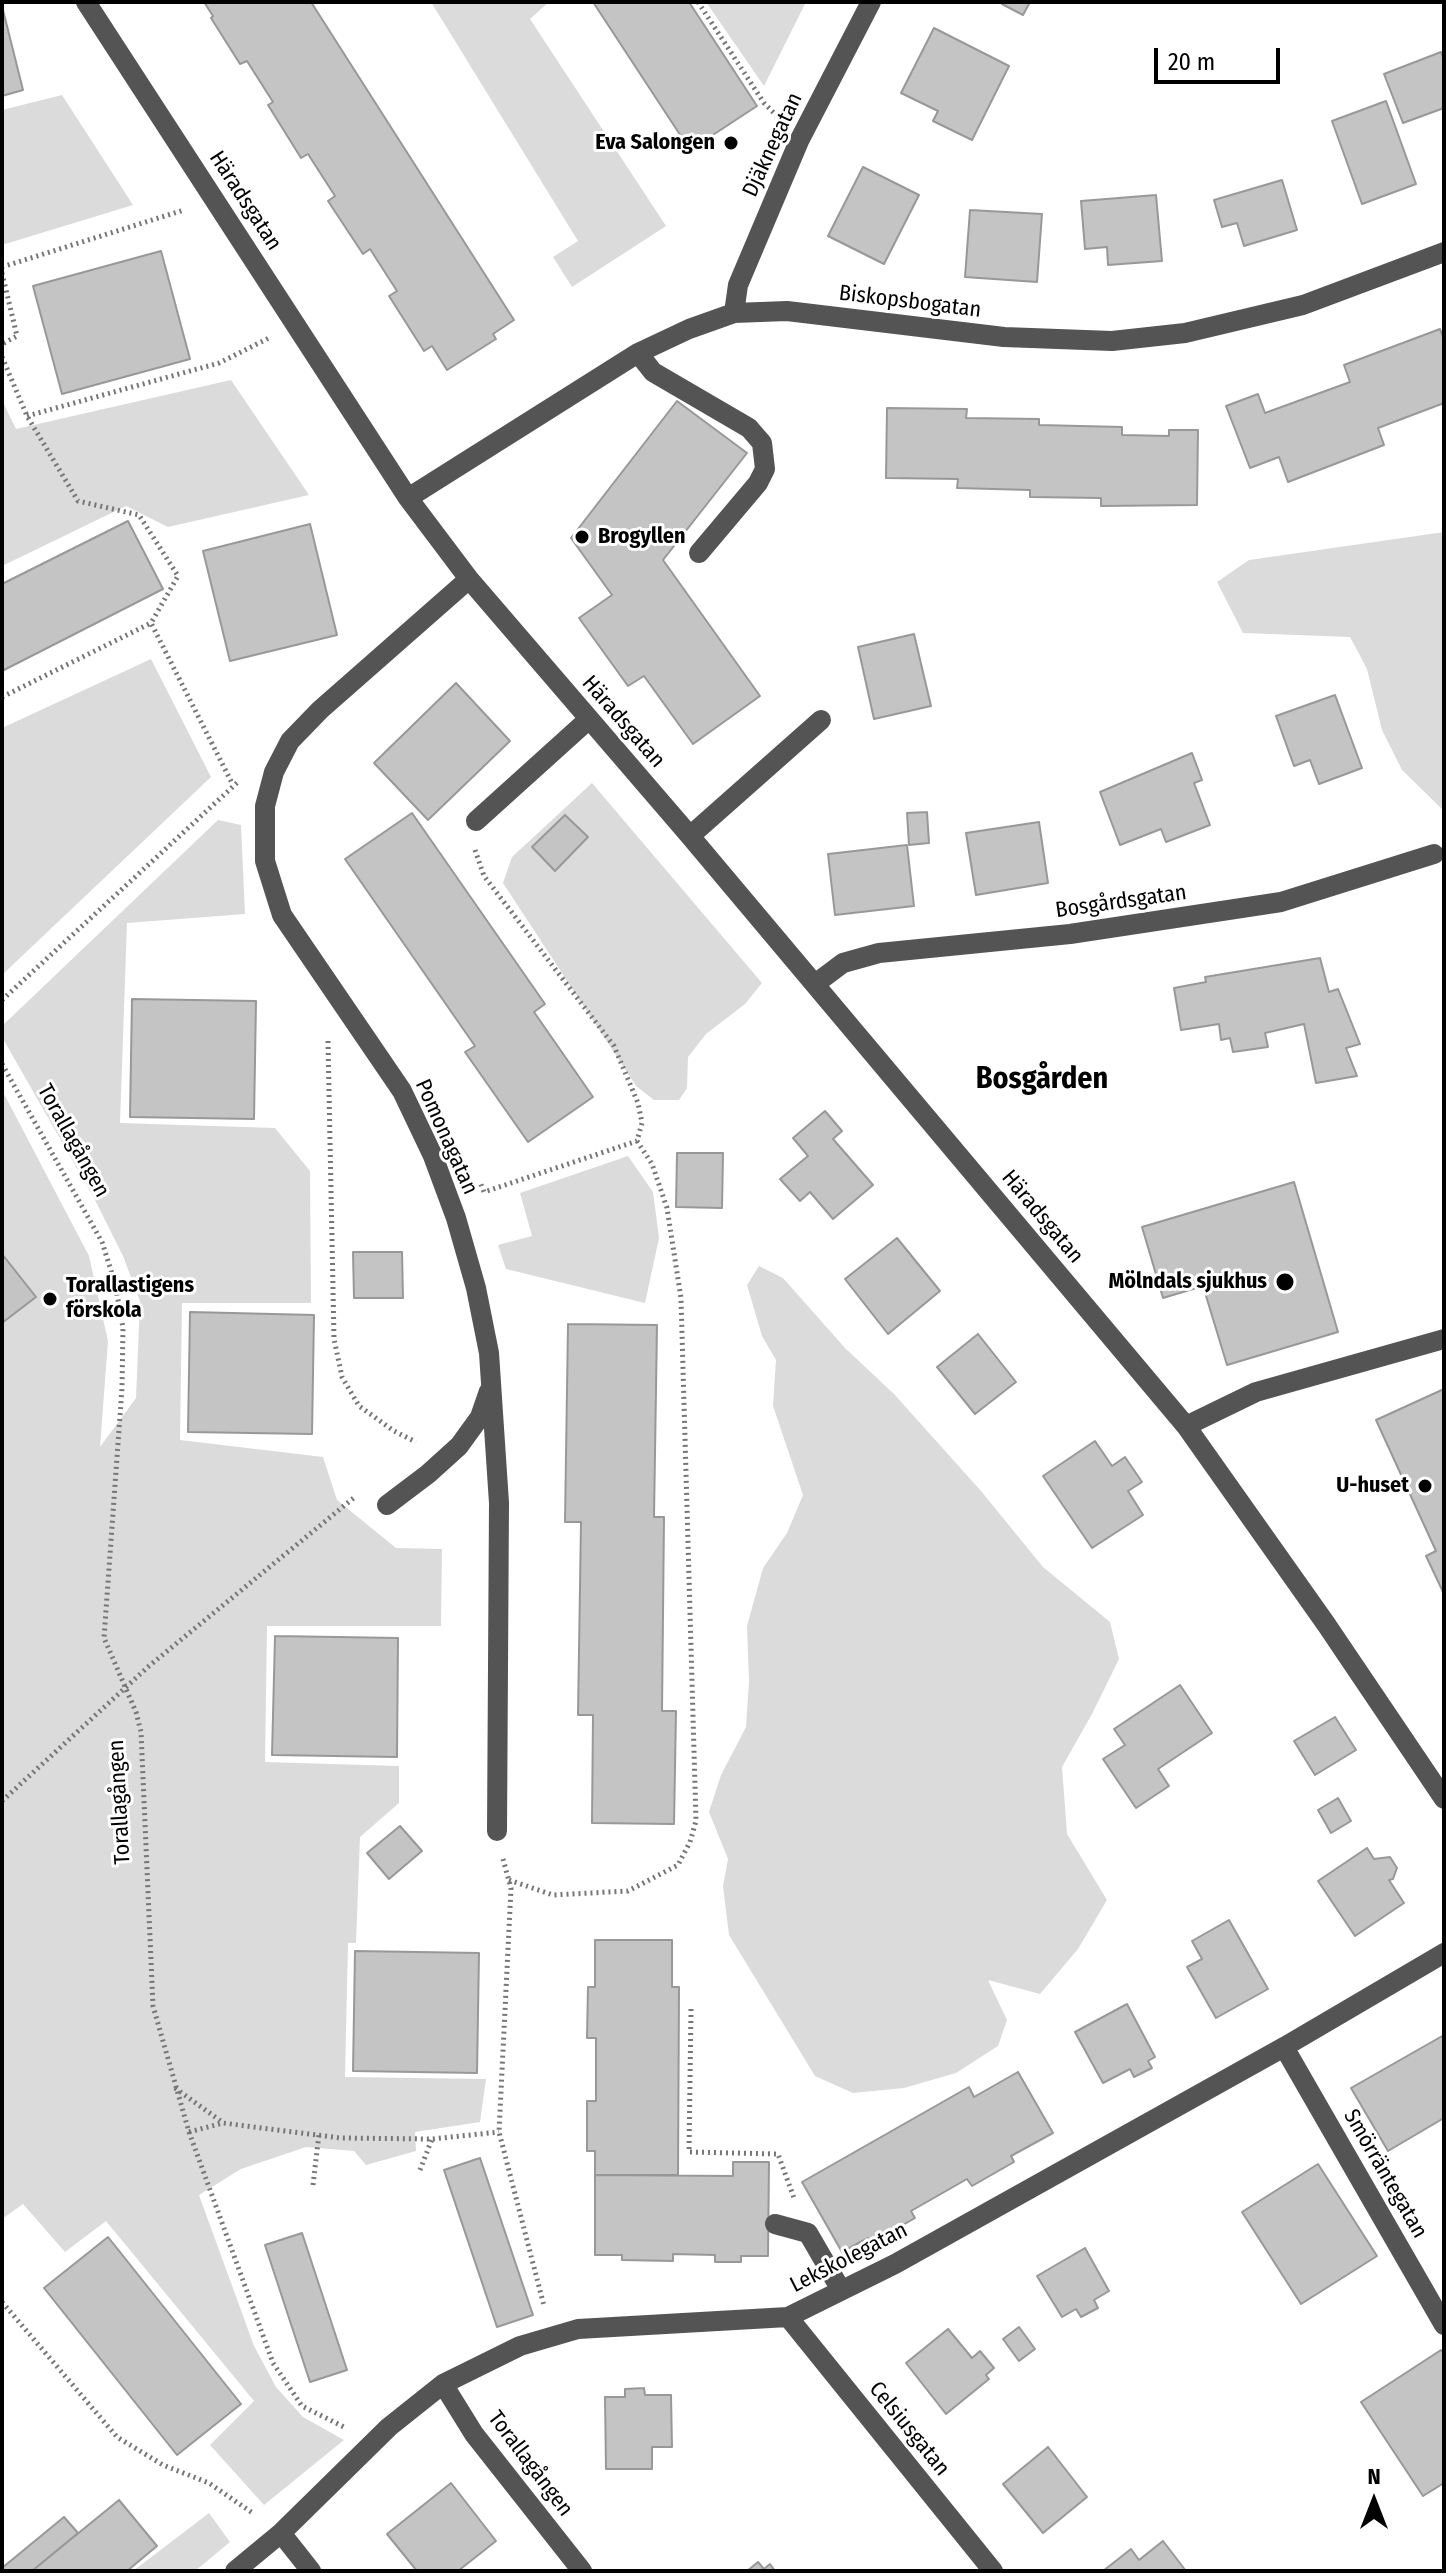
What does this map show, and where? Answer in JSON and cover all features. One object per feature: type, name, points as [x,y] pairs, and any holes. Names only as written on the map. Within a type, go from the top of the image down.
[{"type":"street","name":"Häradsgatan","points":[[86,2],[408,498],[469,579],[690,836],[1186,1426],[1326,1624],[1444,1799]]},
{"type":"street","name":"Djäknegatan","points":[[734,313],[738,285],[799,141],[871,2]]},
{"type":"street","name":"Biskopsbogatan","points":[[408,498],[638,353],[689,329],[734,313],[787,311],[1004,337],[1112,341],[1185,333],[1303,305],[1444,252]]},
{"type":"street","points":[[638,353],[653,372],[749,428],[762,443],[765,469],[758,483],[699,553]]},
{"type":"street","name":"Pomonagatan","points":[[469,579],[320,710],[290,741],[274,772],[265,806],[265,861],[282,915],[402,1091],[433,1156],[456,1218],[476,1288],[489,1353],[499,1503],[497,1831]]},
{"type":"street","points":[[476,821],[589,719]]},
{"type":"street","points":[[690,836],[821,720]]},
{"type":"street","name":"Bosgårdsgatan","points":[[815,984],[843,963],[879,953],[1070,934],[1281,902],[1434,854]]},
{"type":"street","points":[[1186,1426],[1256,1392],[1444,1339]]},
{"type":"street","points":[[387,1505],[459,1446],[480,1417],[492,1383]]},
{"type":"street","name":"Lekskolegatan","points":[[235,2571],[281,2533],[389,2427],[443,2384],[520,2346],[578,2329],[788,2317],[895,2264],[1284,2047],[1444,1953]]},
{"type":"street","name":"Smörräntegatan","points":[[1284,2047],[1444,2325]]},
{"type":"street","points":[[775,2224],[808,2233],[841,2290]]},
{"type":"street","name":"Celsiusgatan","points":[[788,2317],[993,2571]]},
{"type":"street","name":"Torallagången","points":[[443,2384],[474,2434],[582,2571]]},
{"type":"street","points":[[281,2533],[311,2571]]},
{"type":"path","points":[[698,2],[764,103],[799,141]]},
{"type":"path","points":[[2,344],[17,336],[2,270],[215,201]]},
{"type":"path","points":[[27,416],[219,363],[296,324]]},
{"type":"path","points":[[2,357],[27,416],[78,501],[139,515],[178,576],[151,623],[2,697]]},
{"type":"path","points":[[151,623],[233,785]]},
{"type":"path","points":[[2,1000],[244,776]]},
{"type":"path","points":[[476,821],[475,853],[484,876],[614,1046],[638,1103],[642,1123],[637,1141],[652,1164],[667,1208],[681,1298],[696,1821],[690,1842],[678,1865],[628,1891],[553,1895],[509,1880]]},
{"type":"path","points":[[327,980],[334,1339],[342,1377],[359,1406],[394,1431],[419,1443],[407,1453]]},
{"type":"path","name":"Torallagången","points":[[2,1064],[102,1242],[115,1283],[123,1328],[122,1388],[104,1638],[136,1712],[141,1732],[153,2006],[174,2087],[273,2363],[302,2406],[344,2427],[389,2427]]},
{"type":"path","points":[[479,1180],[484,1192],[637,1141]]},
{"type":"path","points":[[2,1801],[125,1687],[362,1492]]},
{"type":"path","points":[[497,1831],[511,1888],[499,2132],[552,2338]]},
{"type":"path","points":[[691,2009],[689,2152],[778,2154],[808,2233]]},
{"type":"path","points":[[174,2087],[223,2123]]},
{"type":"path","points":[[189,2132],[223,2123],[340,2138],[432,2139],[499,2132]]},
{"type":"path","points":[[313,2185],[319,2134]]},
{"type":"path","points":[[420,2170],[432,2139]]},
{"type":"path","points":[[2,2302],[117,2437],[163,2465],[209,2483],[281,2533]]},
{"type":"shaded area","points":[[431,2],[549,2],[530,19],[666,226],[572,287],[553,257],[578,241]]},
{"type":"shaded area","points":[[706,2],[806,2],[764,86]]},
{"type":"shaded area","points":[[62,95],[133,205],[2,245],[2,110]]},
{"type":"shaded area","points":[[231,380],[309,495],[168,527],[126,506],[2,566],[2,400],[16,429]]},
{"type":"shaded area","points":[[1444,532],[1442,809],[1402,770],[1382,730],[1367,669],[1350,637],[1243,633],[1217,582],[1249,560]]},
{"type":"shaded area","points":[[151,659],[211,777],[2,975],[2,728]]},
{"type":"shaded area","points":[[592,783],[762,983],[745,1004],[706,1034],[688,1057],[687,1088],[679,1100],[654,1100],[636,1086],[503,883],[512,857]]},
{"type":"shaded area","points":[[218,820],[241,825],[245,914],[127,923],[120,1123],[275,1128],[310,1171],[311,1303],[182,1303],[180,1440],[323,1457],[337,1500],[396,1548],[442,1549],[441,1626],[267,1626],[265,1762],[399,1766],[399,1803],[360,1837],[356,1943],[348,1943],[345,2077],[486,2079],[480,2122],[415,2132],[416,2151],[366,2165],[354,2151],[306,2147],[241,2169],[199,2195],[254,2346],[276,2387],[303,2417],[344,2440],[264,2505],[210,2445],[254,2401],[106,2221],[65,2252],[23,2204],[2,2219],[2,1090],[89,1256],[108,1341],[100,1447],[136,1398],[140,1301],[123,1256],[95,1200],[2,1037],[2,1026]]},
{"type":"shaded area","points":[[628,1156],[653,1192],[659,1238],[645,1303],[506,1269],[498,1245],[532,1236],[520,1193]]},
{"type":"shaded area","points":[[759,1266],[783,1278],[845,1348],[894,1394],[981,1491],[1043,1567],[1110,1622],[1119,1659],[1062,1767],[1067,1834],[1107,1900],[1078,1949],[1040,1994],[988,1980],[1007,2020],[998,2046],[956,2073],[904,2088],[853,2093],[815,2076],[729,1935],[723,1886],[728,1859],[709,1812],[721,1775],[746,1727],[749,1681],[747,1626],[763,1568],[787,1533],[803,1495],[773,1406],[776,1360],[762,1336],[747,1285]]},
{"type":"shaded area","points":[[209,2513],[230,2542],[195,2571],[133,2571]]},
{"type":"building","points":[[204,2],[311,2],[514,320],[493,334],[496,339],[447,370],[432,346],[424,351],[389,296],[397,291],[370,249],[363,254],[328,201],[335,196],[308,154],[301,158],[268,105],[273,102],[247,61],[240,64]]},
{"type":"building","points":[[593,2],[689,2],[757,106],[690,150]]},
{"type":"building","points":[[1003,2],[1030,2],[1023,15]]},
{"type":"building","points":[[2,6],[23,90],[2,96]]},
{"type":"building","points":[[934,28],[1009,66],[972,140],[933,121],[938,111],[901,93]]},
{"type":"building","points":[[1441,52],[1444,60],[1444,108],[1403,123],[1384,74]]},
{"type":"building","points":[[1386,101],[1416,184],[1362,204],[1332,121]]},
{"type":"building","points":[[863,167],[919,195],[884,264],[828,236]]},
{"type":"building","points":[[1282,180],[1297,230],[1244,246],[1237,223],[1222,227],[1214,200]]},
{"type":"building","points":[[1156,195],[1162,261],[1108,265],[1107,247],[1085,249],[1081,201]]},
{"type":"building","points":[[970,210],[1042,214],[1037,282],[965,277]]},
{"type":"building","points":[[161,251],[190,359],[62,394],[33,286]]},
{"type":"building","points":[[1440,329],[1444,340],[1444,403],[1378,428],[1384,445],[1288,482],[1279,457],[1250,468],[1226,406],[1258,394],[1265,413],[1350,382],[1344,365]]},
{"type":"building","points":[[677,401],[747,453],[663,560],[760,696],[693,744],[644,676],[628,686],[579,618],[612,595],[571,538]]},
{"type":"building","points":[[887,408],[967,409],[966,418],[1039,419],[1039,425],[1122,427],[1122,435],[1169,436],[1169,430],[1198,430],[1197,505],[1101,506],[1101,498],[1030,497],[1030,490],[957,488],[958,479],[886,478]]},
{"type":"building","points":[[128,521],[163,589],[2,671],[2,584]]},
{"type":"building","points":[[310,524],[337,635],[230,661],[203,551]]},
{"type":"building","points":[[914,634],[931,706],[874,719],[858,647]]},
{"type":"building","points":[[456,683],[510,741],[428,820],[374,763]]},
{"type":"building","points":[[1335,695],[1362,768],[1319,784],[1310,760],[1294,766],[1276,716]]},
{"type":"building","points":[[1192,753],[1202,780],[1194,783],[1210,825],[1166,842],[1161,829],[1120,845],[1100,792]]},
{"type":"building","points":[[927,812],[929,843],[909,845],[907,813]]},
{"type":"building","points":[[412,813],[545,1004],[534,1012],[593,1097],[528,1142],[465,1052],[475,1046],[345,859]]},
{"type":"building","points":[[565,815],[588,837],[555,871],[532,847]]},
{"type":"building","points":[[1039,822],[1048,883],[976,895],[966,833]]},
{"type":"building","points":[[907,845],[914,906],[835,915],[828,854]]},
{"type":"building","points":[[1320,958],[1329,992],[1338,989],[1360,1044],[1346,1048],[1357,1076],[1316,1083],[1304,1024],[1265,1033],[1268,1047],[1233,1052],[1230,1038],[1221,1040],[1219,1024],[1181,1030],[1174,988],[1206,982],[1205,977]]},
{"type":"building","points":[[132,999],[256,1001],[254,1119],[130,1117]]},
{"type":"building","points":[[825,1111],[842,1131],[833,1139],[873,1185],[833,1219],[810,1192],[800,1201],[780,1179],[808,1156],[793,1138]]},
{"type":"building","points":[[677,1153],[723,1153],[722,1208],[676,1207]]},
{"type":"building","points":[[1294,1182],[1338,1332],[1227,1365],[1203,1286],[1163,1298],[1142,1227]]},
{"type":"building","points":[[897,1238],[940,1291],[888,1334],[845,1279]]},
{"type":"building","points":[[353,1252],[402,1252],[403,1298],[354,1298]]},
{"type":"building","points":[[2,1254],[36,1297],[2,1323]]},
{"type":"building","points":[[190,1312],[314,1315],[312,1434],[188,1432]]},
{"type":"building","points":[[568,1324],[657,1325],[654,1517],[664,1517],[662,1711],[676,1711],[674,1824],[592,1823],[593,1715],[578,1715],[581,1522],[565,1522]]},
{"type":"building","points":[[978,1334],[1016,1382],[975,1414],[937,1367]]},
{"type":"building","name":"U-huset","points":[[1444,1389],[1444,1594],[1426,1556],[1436,1551],[1376,1420]]},
{"type":"building","points":[[1095,1441],[1112,1466],[1125,1457],[1142,1482],[1128,1491],[1143,1515],[1092,1548],[1043,1476]]},
{"type":"building","points":[[275,1636],[398,1638],[397,1757],[272,1755]]},
{"type":"building","points":[[1180,1685],[1212,1733],[1158,1769],[1169,1786],[1136,1808],[1103,1759],[1125,1745],[1114,1729]]},
{"type":"building","points":[[1335,1717],[1356,1750],[1315,1775],[1294,1741]]},
{"type":"building","points":[[1338,1798],[1351,1821],[1331,1833],[1318,1810]]},
{"type":"building","points":[[400,1826],[422,1851],[389,1879],[367,1853]]},
{"type":"building","points":[[1367,1848],[1374,1859],[1390,1857],[1397,1868],[1393,1879],[1389,1880],[1404,1903],[1355,1936],[1318,1881]]},
{"type":"building","points":[[1229,1920],[1268,1989],[1216,2018],[1187,1967],[1202,1959],[1192,1941]]},
{"type":"building","points":[[595,1940],[672,1940],[672,1987],[679,1987],[678,2175],[595,2175],[595,2151],[587,2151],[587,2101],[596,2101],[596,2038],[587,2038],[588,1987],[595,1987]]},
{"type":"building","points":[[355,1951],[479,1953],[477,2073],[353,2071]]},
{"type":"building","points":[[1127,2004],[1155,2057],[1148,2061],[1152,2068],[1134,2077],[1130,2069],[1103,2083],[1075,2032]]},
{"type":"building","points":[[1444,2035],[1444,2118],[1388,2151],[1351,2088]]},
{"type":"building","points":[[1018,2072],[1053,2133],[1011,2156],[1014,2162],[972,2186],[967,2179],[911,2211],[915,2218],[872,2243],[868,2238],[842,2252],[802,2182],[969,2087],[974,2097]]},
{"type":"building","points":[[480,2158],[533,2315],[497,2327],[444,2170]]},
{"type":"building","points":[[733,2162],[769,2162],[768,2256],[741,2256],[741,2262],[715,2262],[715,2255],[673,2254],[673,2261],[622,2260],[622,2255],[595,2255],[595,2175],[733,2176]]},
{"type":"building","points":[[1318,2164],[1377,2256],[1301,2304],[1242,2212]]},
{"type":"building","points":[[302,2233],[347,2370],[310,2382],[265,2245]]},
{"type":"building","points":[[108,2237],[241,2404],[177,2455],[44,2288]]},
{"type":"building","points":[[1085,2248],[1109,2291],[1094,2300],[1098,2308],[1081,2317],[1076,2309],[1062,2317],[1037,2276]]},
{"type":"building","points":[[1019,2327],[1035,2349],[1019,2361],[1003,2339]]},
{"type":"building","points":[[948,2329],[972,2358],[980,2351],[994,2368],[986,2375],[989,2379],[946,2414],[906,2363]]},
{"type":"building","points":[[1441,2350],[1444,2354],[1444,2483],[1423,2496],[1361,2402]]},
{"type":"building","points":[[644,2388],[645,2395],[671,2395],[672,2447],[652,2447],[652,2469],[606,2469],[605,2397],[625,2397],[625,2389]]},
{"type":"building","points":[[1048,2447],[1087,2497],[1043,2533],[1003,2484]]},
{"type":"building","points":[[451,2483],[496,2541],[458,2571],[417,2571],[387,2534]]},
{"type":"building","points":[[119,2500],[157,2546],[127,2571],[32,2571]]},
{"type":"building","points":[[64,2517],[78,2533],[32,2571],[2,2571],[2,2568]]},
{"type":"building","points":[[1163,2541],[1186,2571],[1103,2571],[1131,2549],[1139,2560]]},
{"type":"building","points":[[758,2562],[764,2569],[770,2564],[775,2571],[747,2571]]},
{"type":"place","name":"Eva Salongen","points":[[731,143]]},
{"type":"place","name":"Brogyllen","points":[[582,537]]},
{"type":"place","name":"Mölndals sjukhus","points":[[1285,1282]]},
{"type":"place","name":"Torallastigens förskola","points":[[50,1299]]},
{"type":"place","name":"U-huset","points":[[1425,1486]]},
{"type":"district","name":"Bosgården","points":[[1042,1080]]}]
